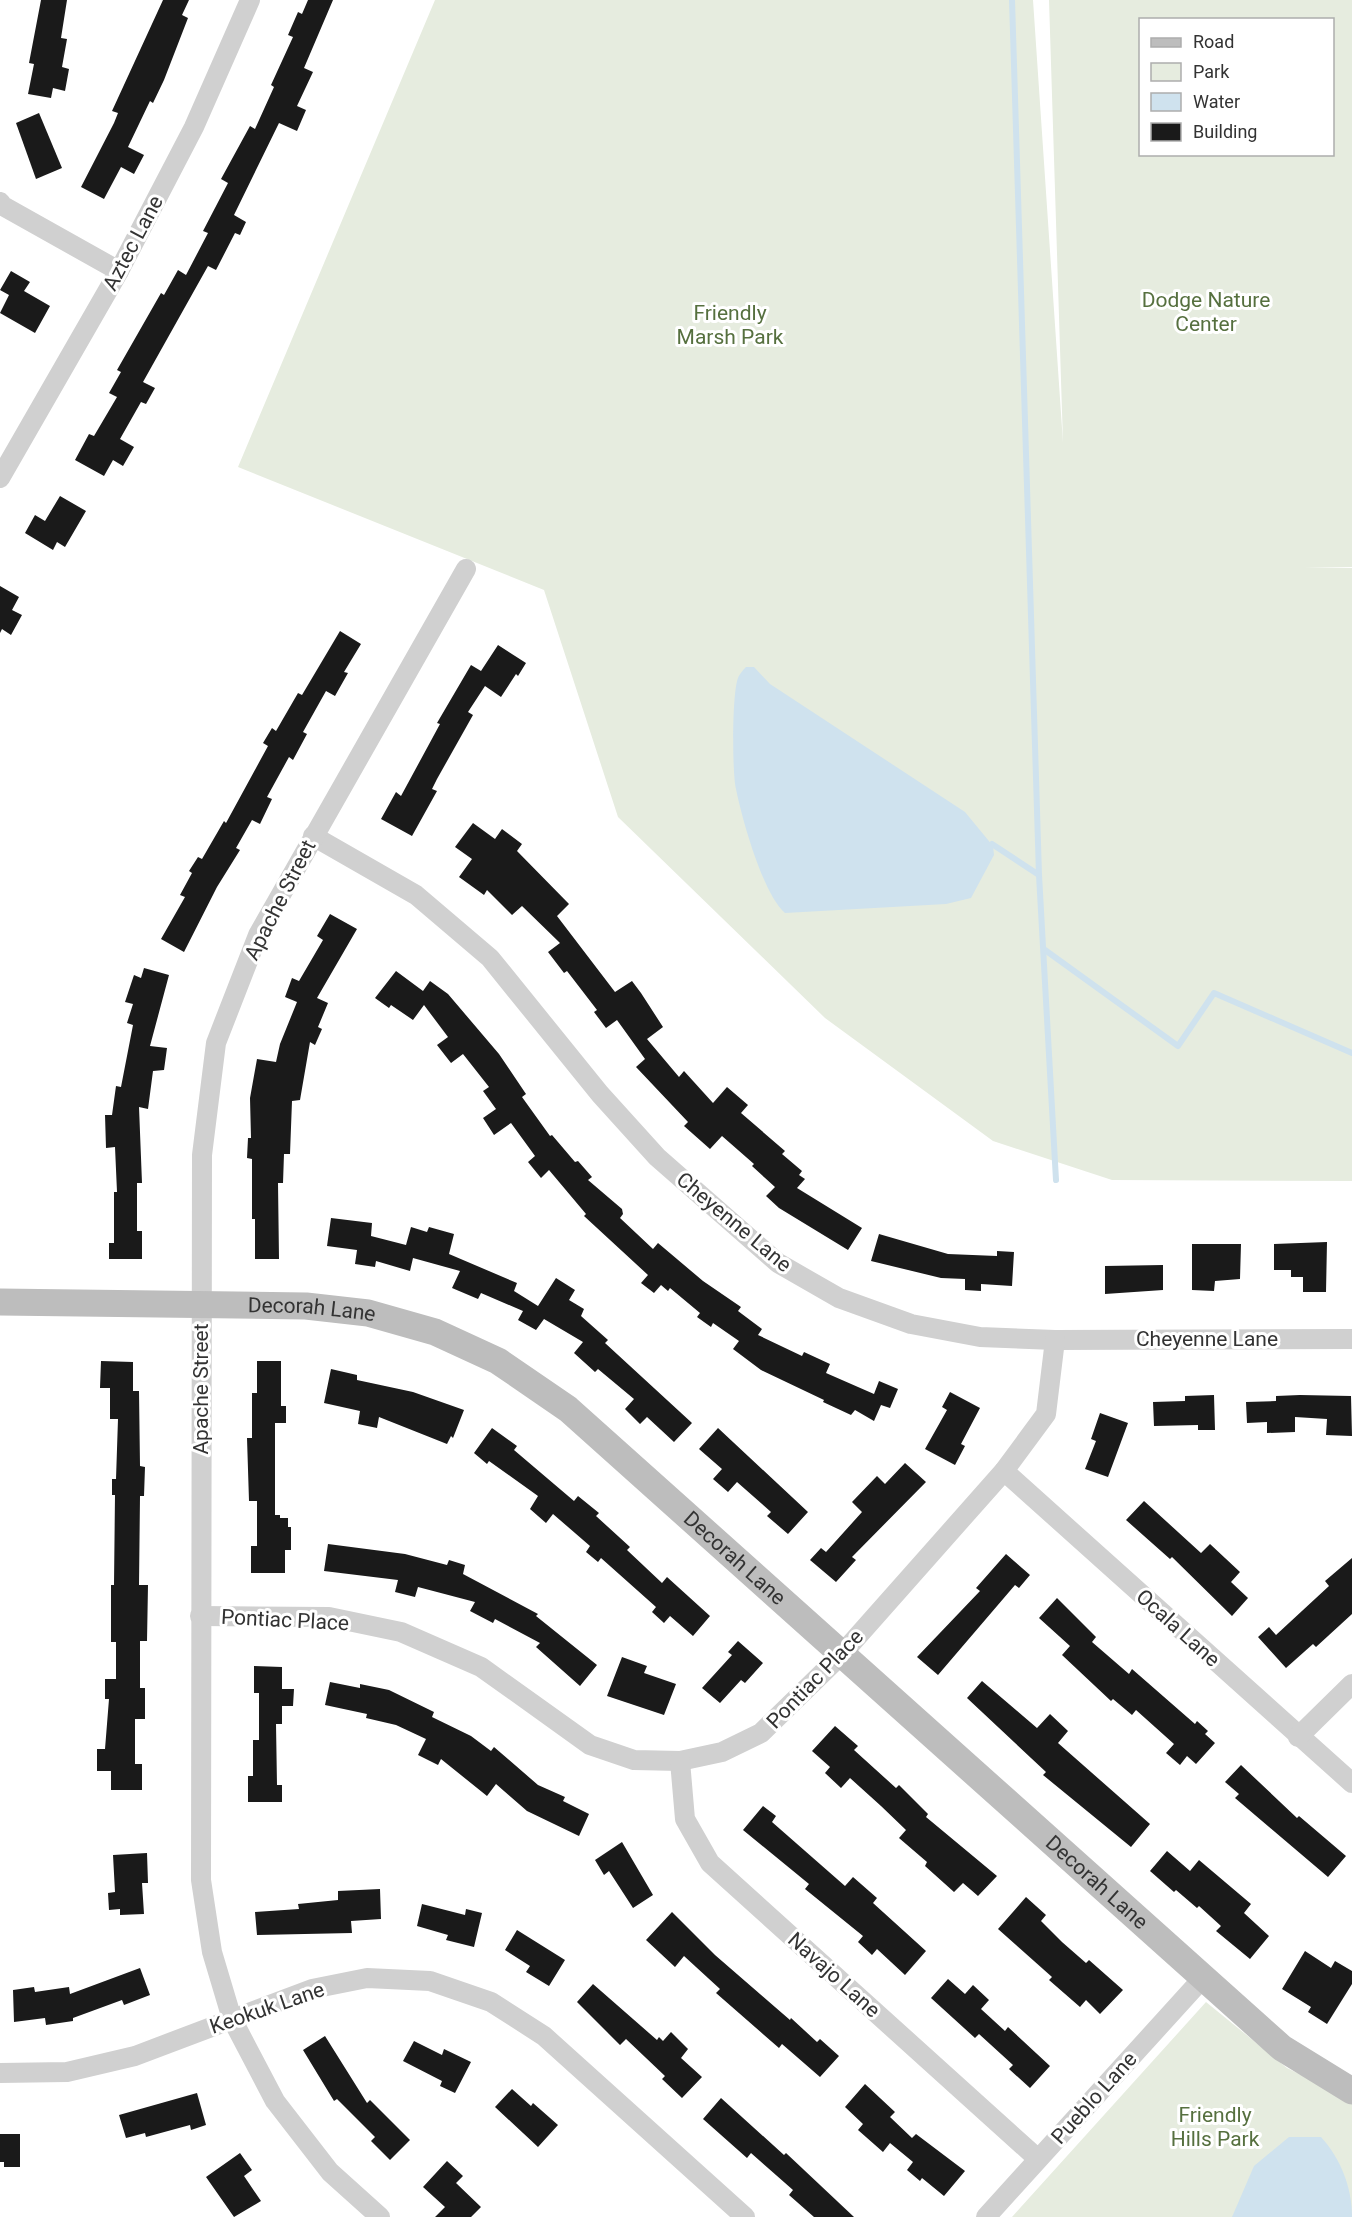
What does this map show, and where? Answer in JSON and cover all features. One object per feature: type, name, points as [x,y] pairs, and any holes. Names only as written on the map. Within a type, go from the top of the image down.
[{"type":"street","name":"Aztec Lane","points":[[0,478],[119,271],[194,127],[250,0]]},
{"type":"street","points":[[0,202],[3,206],[119,271]]},
{"type":"street","points":[[0,442],[21,442]]},
{"type":"street","name":"Apache Street","points":[[380,2217],[330,2172],[275,2101],[232,2019],[212,1952],[201,1880],[202,1155],[216,1043],[258,935],[466,569]]},
{"type":"street","name":"Cheyenne Lane","points":[[313,836],[416,895],[490,958],[600,1094],[657,1157],[778,1263],[839,1298],[911,1324],[980,1337],[1055,1340],[1352,1339]]},
{"type":"street","name":"Decorah Lane","points":[[0,1302],[306,1306],[368,1313],[435,1332],[498,1361],[568,1409],[1202,1979],[1282,2048],[1352,2091]]},
{"type":"street","name":"Pontiac Place","points":[[200,1616],[329,1617],[401,1632],[480,1666],[590,1745],[634,1760],[680,1761],[722,1752],[761,1733],[841,1655],[1004,1471],[1046,1414],[1055,1340]]},
{"type":"street","name":"Ocala Lane","points":[[1004,1471],[1352,1784]]},
{"type":"street","points":[[1298,1737],[1352,1684]]},
{"type":"street","name":"Navajo Lane","points":[[680,1761],[685,1819],[710,1863],[1038,2159]]},
{"type":"street","name":"Keokuk Lane","points":[[0,2073],[67,2072],[135,2056],[312,1989],[367,1978],[430,1981],[491,2002],[544,2036],[744,2217]]},
{"type":"street","name":"Pueblo Lane","points":[[987,2217],[1202,1979]]},
{"type":"green space","name":"Friendly Marsh Park","points":[[435,0],[1033,0],[1063,443],[1049,0],[1352,0],[1352,567],[1304,567],[1352,568],[1352,1181],[1112,1180],[993,1141],[825,1018],[618,817],[544,590],[238,467]]},
{"type":"green space","name":"Friendly Hills Park","points":[[1206,2002],[1287,2068],[1352,2100],[1352,2217],[1012,2217]]},
{"type":"water","points":[[746,667],[754,667],[770,684],[965,812],[993,846],[994,855],[971,898],[946,904],[785,913],[769,890],[761,873],[748,836],[736,789],[733,751],[736,686],[741,672]]},
{"type":"water","points":[[1289,2137],[1321,2137],[1340,2164],[1344,2174],[1350,2195],[1352,2217],[1232,2217],[1254,2166]]},
{"type":"building","points":[[41,0],[67,0],[61,38],[67,39],[62,67],[69,69],[65,91],[53,88],[51,98],[28,94],[34,64],[29,63]]},
{"type":"building","points":[[163,0],[189,0],[182,15],[188,18],[164,80],[153,103],[150,101],[128,147],[144,155],[134,174],[121,167],[104,199],[81,187],[114,123],[118,113],[112,111]]},
{"type":"building","points":[[308,0],[333,0],[304,68],[313,72],[297,106],[306,110],[297,131],[279,123],[234,215],[246,222],[240,235],[235,233],[216,270],[208,266],[143,382],[155,388],[146,404],[141,402],[120,439],[134,447],[123,466],[113,460],[104,476],[75,460],[89,434],[94,436],[117,397],[109,393],[121,372],[117,370],[161,293],[164,295],[178,270],[186,275],[208,233],[203,231],[228,183],[221,179],[250,126],[255,129],[274,87],[271,85],[293,37],[288,35],[298,12],[302,14]]},
{"type":"building","points":[[39,113],[62,168],[36,179],[16,123]]},
{"type":"building","points":[[11,271],[30,282],[24,291],[50,306],[35,333],[0,313],[9,295],[0,290]]},
{"type":"building","points":[[60,496],[86,511],[65,547],[57,542],[53,550],[25,533],[35,515],[45,521]]},
{"type":"building","points":[[0,586],[19,597],[12,610],[22,615],[11,635],[2,629],[0,633]]},
{"type":"building","points":[[340,631],[361,644],[344,672],[348,673],[335,696],[326,691],[303,732],[307,734],[293,760],[289,757],[267,797],[272,799],[260,824],[252,820],[236,848],[240,850],[217,887],[184,952],[161,939],[185,897],[180,895],[192,873],[189,871],[198,857],[202,859],[224,821],[226,823],[268,746],[263,743],[272,728],[276,731],[298,693],[302,695]]},
{"type":"building","points":[[498,645],[526,663],[501,697],[485,686],[468,712],[473,715],[437,779],[432,789],[437,791],[412,836],[381,819],[396,792],[401,796],[440,724],[437,723],[471,665],[481,671]]},
{"type":"building","points":[[473,823],[495,839],[502,829],[522,844],[517,851],[569,904],[557,916],[615,992],[632,981],[641,993],[663,1027],[647,1039],[679,1077],[684,1071],[713,1103],[727,1087],[748,1105],[741,1113],[785,1151],[782,1154],[802,1171],[799,1175],[805,1179],[797,1188],[862,1228],[848,1250],[779,1208],[766,1196],[775,1187],[752,1166],[754,1164],[722,1136],[710,1149],[684,1126],[688,1122],[636,1067],[645,1059],[617,1020],[606,1028],[594,1012],[597,1010],[567,971],[564,973],[548,952],[560,943],[522,906],[512,915],[487,890],[484,895],[459,877],[472,859],[455,847]]},
{"type":"building","points":[[330,914],[357,929],[317,998],[328,1003],[318,1027],[322,1029],[315,1045],[310,1042],[300,1100],[292,1101],[290,1154],[284,1154],[283,1183],[278,1183],[279,1259],[255,1259],[252,1159],[247,1158],[248,1138],[251,1138],[250,1098],[257,1059],[276,1062],[280,1044],[297,1002],[285,997],[292,978],[299,981],[323,940],[317,936]]},
{"type":"building","points":[[144,968],[169,975],[150,1046],[167,1048],[164,1070],[153,1071],[148,1109],[139,1107],[142,1183],[137,1183],[137,1231],[142,1231],[142,1259],[109,1259],[109,1243],[114,1243],[114,1192],[117,1192],[115,1147],[106,1148],[105,1115],[112,1115],[116,1086],[121,1087],[133,1025],[127,1023],[133,1004],[125,1002],[134,975],[141,978]]},
{"type":"building","points":[[396,971],[423,991],[430,981],[448,994],[499,1054],[526,1094],[522,1097],[550,1136],[552,1135],[575,1162],[578,1161],[592,1177],[588,1180],[622,1209],[623,1214],[620,1218],[653,1249],[658,1243],[703,1281],[741,1307],[738,1311],[762,1329],[758,1335],[802,1356],[804,1352],[830,1364],[826,1373],[874,1394],[879,1381],[898,1389],[890,1408],[881,1405],[874,1421],[855,1410],[851,1415],[823,1402],[824,1400],[761,1370],[733,1349],[739,1341],[713,1323],[711,1327],[697,1317],[700,1313],[670,1288],[668,1291],[661,1285],[654,1293],[641,1283],[648,1275],[584,1216],[586,1214],[549,1170],[541,1178],[528,1162],[535,1156],[511,1123],[494,1135],[483,1118],[496,1109],[483,1091],[489,1087],[463,1054],[451,1063],[437,1045],[448,1037],[424,1005],[413,1020],[391,1005],[389,1008],[375,998]]},
{"type":"building","points":[[331,1218],[372,1223],[371,1236],[406,1245],[411,1227],[427,1232],[429,1227],[454,1234],[449,1254],[517,1283],[514,1291],[538,1306],[556,1278],[575,1290],[569,1300],[584,1309],[581,1316],[608,1340],[605,1343],[692,1423],[674,1442],[647,1417],[640,1424],[625,1409],[634,1399],[598,1369],[595,1372],[574,1353],[583,1342],[544,1319],[536,1330],[518,1320],[523,1311],[481,1293],[478,1299],[452,1288],[460,1271],[413,1258],[410,1271],[376,1261],[375,1267],[355,1264],[357,1250],[327,1246]]},
{"type":"building","points":[[879,1234],[948,1254],[997,1256],[997,1251],[1014,1252],[1012,1286],[981,1284],[981,1291],[965,1290],[965,1279],[941,1278],[871,1261]]},
{"type":"building","points":[[1327,1242],[1326,1292],[1303,1292],[1303,1277],[1291,1277],[1291,1270],[1274,1270],[1274,1244]]},
{"type":"building","points":[[1192,1244],[1241,1244],[1240,1279],[1215,1281],[1214,1291],[1192,1290]]},
{"type":"building","points":[[1163,1265],[1163,1290],[1105,1294],[1105,1266]]},
{"type":"building","points":[[101,1361],[133,1362],[133,1391],[139,1391],[140,1466],[145,1467],[144,1496],[140,1496],[139,1585],[148,1585],[147,1641],[140,1641],[140,1688],[145,1688],[145,1719],[135,1719],[135,1764],[142,1764],[142,1790],[111,1790],[111,1771],[97,1771],[97,1749],[105,1749],[109,1699],[105,1699],[105,1679],[116,1679],[116,1642],[111,1642],[111,1585],[114,1585],[115,1495],[112,1495],[112,1479],[116,1479],[118,1419],[110,1419],[110,1388],[100,1388]]},
{"type":"building","points":[[257,1361],[281,1361],[281,1406],[286,1406],[286,1423],[275,1423],[275,1515],[288,1518],[288,1527],[291,1527],[291,1550],[285,1550],[285,1573],[251,1573],[251,1546],[257,1546],[257,1501],[249,1501],[247,1438],[252,1438],[252,1393],[257,1393]]},
{"type":"building","points":[[331,1369],[357,1375],[357,1380],[413,1392],[464,1410],[453,1438],[451,1436],[447,1444],[379,1417],[377,1428],[358,1424],[360,1411],[324,1403]]},
{"type":"building","points":[[950,1392],[980,1408],[961,1444],[965,1446],[955,1465],[925,1449],[947,1410],[942,1407]]},
{"type":"building","points":[[1214,1395],[1215,1430],[1198,1430],[1198,1425],[1154,1426],[1153,1402],[1185,1401],[1185,1396]]},
{"type":"building","points":[[1276,1396],[1351,1396],[1352,1436],[1326,1435],[1327,1419],[1295,1417],[1295,1432],[1267,1433],[1267,1422],[1247,1423],[1246,1402],[1276,1401]]},
{"type":"building","points":[[1100,1413],[1128,1423],[1108,1477],[1085,1469],[1096,1441],[1091,1439]]},
{"type":"building","points":[[492,1428],[517,1446],[514,1450],[574,1501],[578,1496],[599,1513],[596,1516],[630,1547],[627,1550],[662,1583],[667,1577],[710,1616],[693,1636],[670,1616],[664,1623],[652,1612],[656,1607],[601,1558],[598,1562],[586,1552],[590,1546],[553,1514],[546,1523],[530,1509],[538,1496],[489,1461],[487,1464],[474,1453]]},
{"type":"building","points":[[718,1428],[808,1512],[788,1534],[767,1516],[771,1512],[737,1482],[728,1492],[713,1479],[722,1469],[699,1449]]},
{"type":"building","points":[[905,1463],[926,1482],[852,1557],[856,1560],[836,1582],[810,1560],[821,1548],[826,1552],[862,1512],[852,1502],[877,1476],[885,1484]]},
{"type":"building","points":[[1144,1501],[1201,1553],[1210,1544],[1240,1572],[1231,1582],[1248,1598],[1232,1616],[1172,1557],[1170,1559],[1126,1520]]},
{"type":"building","points":[[328,1544],[405,1554],[447,1565],[449,1560],[465,1565],[463,1574],[538,1614],[536,1616],[597,1665],[580,1686],[536,1647],[540,1643],[495,1619],[493,1623],[470,1611],[475,1602],[418,1587],[415,1597],[395,1592],[398,1580],[324,1571]]},
{"type":"building","points":[[1006,1554],[1030,1575],[1019,1588],[1015,1585],[938,1675],[917,1657],[980,1591],[976,1588]]},
{"type":"building","points":[[1352,1558],[1352,1614],[1316,1647],[1313,1644],[1286,1668],[1258,1637],[1269,1627],[1276,1635],[1329,1586],[1325,1581]]},
{"type":"building","points":[[1057,1598],[1096,1637],[1092,1642],[1129,1674],[1132,1669],[1195,1724],[1197,1721],[1208,1731],[1205,1734],[1215,1743],[1196,1764],[1187,1756],[1180,1765],[1166,1753],[1174,1744],[1136,1710],[1132,1715],[1113,1699],[1111,1701],[1062,1655],[1070,1646],[1039,1618]]},
{"type":"building","points":[[738,1641],[763,1663],[745,1683],[741,1680],[720,1703],[702,1688],[732,1655],[728,1652]]},
{"type":"building","points":[[622,1657],[647,1666],[644,1673],[676,1684],[664,1715],[607,1696]]},
{"type":"building","points":[[254,1666],[282,1667],[282,1689],[294,1689],[293,1706],[282,1706],[282,1724],[276,1724],[277,1785],[282,1785],[282,1802],[248,1802],[248,1776],[253,1776],[253,1740],[259,1740],[259,1693],[254,1693]]},
{"type":"building","points":[[982,1681],[1037,1728],[1050,1714],[1068,1731],[1058,1743],[1150,1824],[1131,1847],[1043,1775],[1046,1772],[967,1698]]},
{"type":"building","points":[[330,1682],[360,1688],[360,1684],[389,1690],[434,1712],[432,1717],[471,1736],[491,1751],[494,1747],[538,1785],[565,1797],[563,1801],[589,1814],[579,1836],[527,1811],[496,1784],[487,1796],[441,1759],[438,1765],[418,1755],[426,1739],[396,1725],[366,1718],[367,1714],[325,1705]]},
{"type":"building","points":[[835,1726],[858,1746],[854,1750],[896,1788],[899,1785],[928,1814],[926,1817],[997,1876],[978,1896],[963,1883],[954,1892],[925,1866],[927,1862],[899,1838],[906,1830],[881,1806],[850,1778],[841,1788],[825,1773],[830,1767],[812,1751]]},
{"type":"building","points":[[1241,1765],[1297,1818],[1299,1816],[1346,1856],[1328,1877],[1235,1798],[1239,1794],[1225,1782]]},
{"type":"building","points":[[763,1806],[776,1816],[772,1822],[845,1886],[853,1877],[877,1898],[873,1903],[926,1951],[905,1975],[877,1949],[872,1955],[858,1942],[863,1936],[805,1889],[809,1884],[743,1830]]},
{"type":"building","points":[[622,1842],[653,1895],[633,1908],[609,1871],[604,1875],[595,1860]]},
{"type":"building","points":[[1167,1851],[1190,1871],[1199,1860],[1251,1904],[1244,1913],[1269,1936],[1250,1959],[1216,1931],[1221,1926],[1199,1906],[1197,1908],[1176,1890],[1174,1892],[1150,1871]]},
{"type":"building","points":[[147,1853],[148,1883],[142,1883],[144,1914],[120,1915],[120,1909],[109,1910],[108,1893],[115,1892],[113,1855]]},
{"type":"building","points":[[380,1889],[381,1919],[351,1921],[352,1933],[257,1935],[255,1912],[299,1909],[298,1904],[338,1900],[338,1891]]},
{"type":"building","points":[[1026,1897],[1046,1915],[1041,1921],[1062,1942],[1086,1963],[1089,1960],[1123,1990],[1100,2014],[1086,2000],[1080,2007],[1049,1980],[1052,1977],[998,1929]]},
{"type":"building","points":[[422,1904],[465,1915],[466,1909],[482,1913],[474,1947],[446,1940],[448,1935],[417,1926]]},
{"type":"building","points":[[672,1912],[715,1955],[790,2020],[791,2018],[817,2042],[820,2039],[839,2056],[820,2077],[782,2044],[779,2048],[716,1993],[720,1989],[684,1956],[675,1967],[646,1940]]},
{"type":"building","points":[[517,1930],[565,1960],[549,1986],[526,1972],[530,1966],[505,1950]]},
{"type":"building","points":[[1305,1951],[1331,1968],[1335,1961],[1352,1971],[1352,1984],[1327,2024],[1308,2012],[1311,2007],[1282,1989]]},
{"type":"building","points":[[140,1968],[150,1995],[124,2005],[122,2000],[73,2018],[73,2021],[46,2025],[45,2018],[14,2022],[13,1990],[34,1987],[35,1992],[69,1987],[70,1994]]},
{"type":"building","points":[[948,1979],[965,1994],[973,1985],[989,2000],[981,2009],[1005,2031],[1008,2027],[1050,2066],[1030,2088],[1009,2069],[1013,2065],[979,2034],[975,2038],[931,1998]]},
{"type":"building","points":[[593,1984],[657,2040],[659,2037],[663,2041],[671,2032],[688,2049],[681,2058],[702,2077],[682,2098],[662,2079],[665,2076],[626,2039],[620,2045],[577,2002]]},
{"type":"building","points":[[325,2036],[367,2103],[370,2100],[410,2140],[390,2160],[371,2141],[375,2137],[337,2099],[334,2101],[303,2050]]},
{"type":"building","points":[[414,2041],[442,2055],[444,2049],[471,2062],[455,2093],[440,2086],[442,2081],[403,2061]]},
{"type":"building","points":[[865,2084],[895,2112],[890,2117],[912,2138],[916,2134],[965,2171],[944,2196],[922,2178],[920,2181],[907,2170],[913,2162],[890,2143],[883,2152],[858,2130],[863,2124],[845,2107]]},
{"type":"building","points":[[512,2089],[531,2106],[533,2103],[558,2125],[538,2147],[495,2107]]},
{"type":"building","points":[[197,2093],[206,2125],[191,2130],[190,2125],[146,2137],[145,2133],[126,2138],[119,2115]]},
{"type":"building","points":[[721,2098],[784,2155],[786,2153],[854,2217],[814,2217],[789,2195],[793,2190],[751,2153],[747,2158],[703,2119]]},
{"type":"building","points":[[0,2134],[20,2134],[20,2167],[4,2167],[4,2162],[0,2162]]},
{"type":"building","points":[[240,2153],[252,2170],[244,2176],[261,2201],[234,2217],[206,2177]]},
{"type":"building","points":[[447,2161],[463,2176],[456,2183],[481,2207],[471,2217],[435,2217],[445,2207],[423,2187]]},
{"type":"waterway","points":[[1012,0],[1039,875],[1056,1180]]},
{"type":"waterway","points":[[992,844],[1039,875]]},
{"type":"waterway","points":[[1045,950],[1178,1046],[1214,993],[1352,1053]]},
{"type":"park label","name":"Dodge Nature Center","points":[[1206,312]]}]
